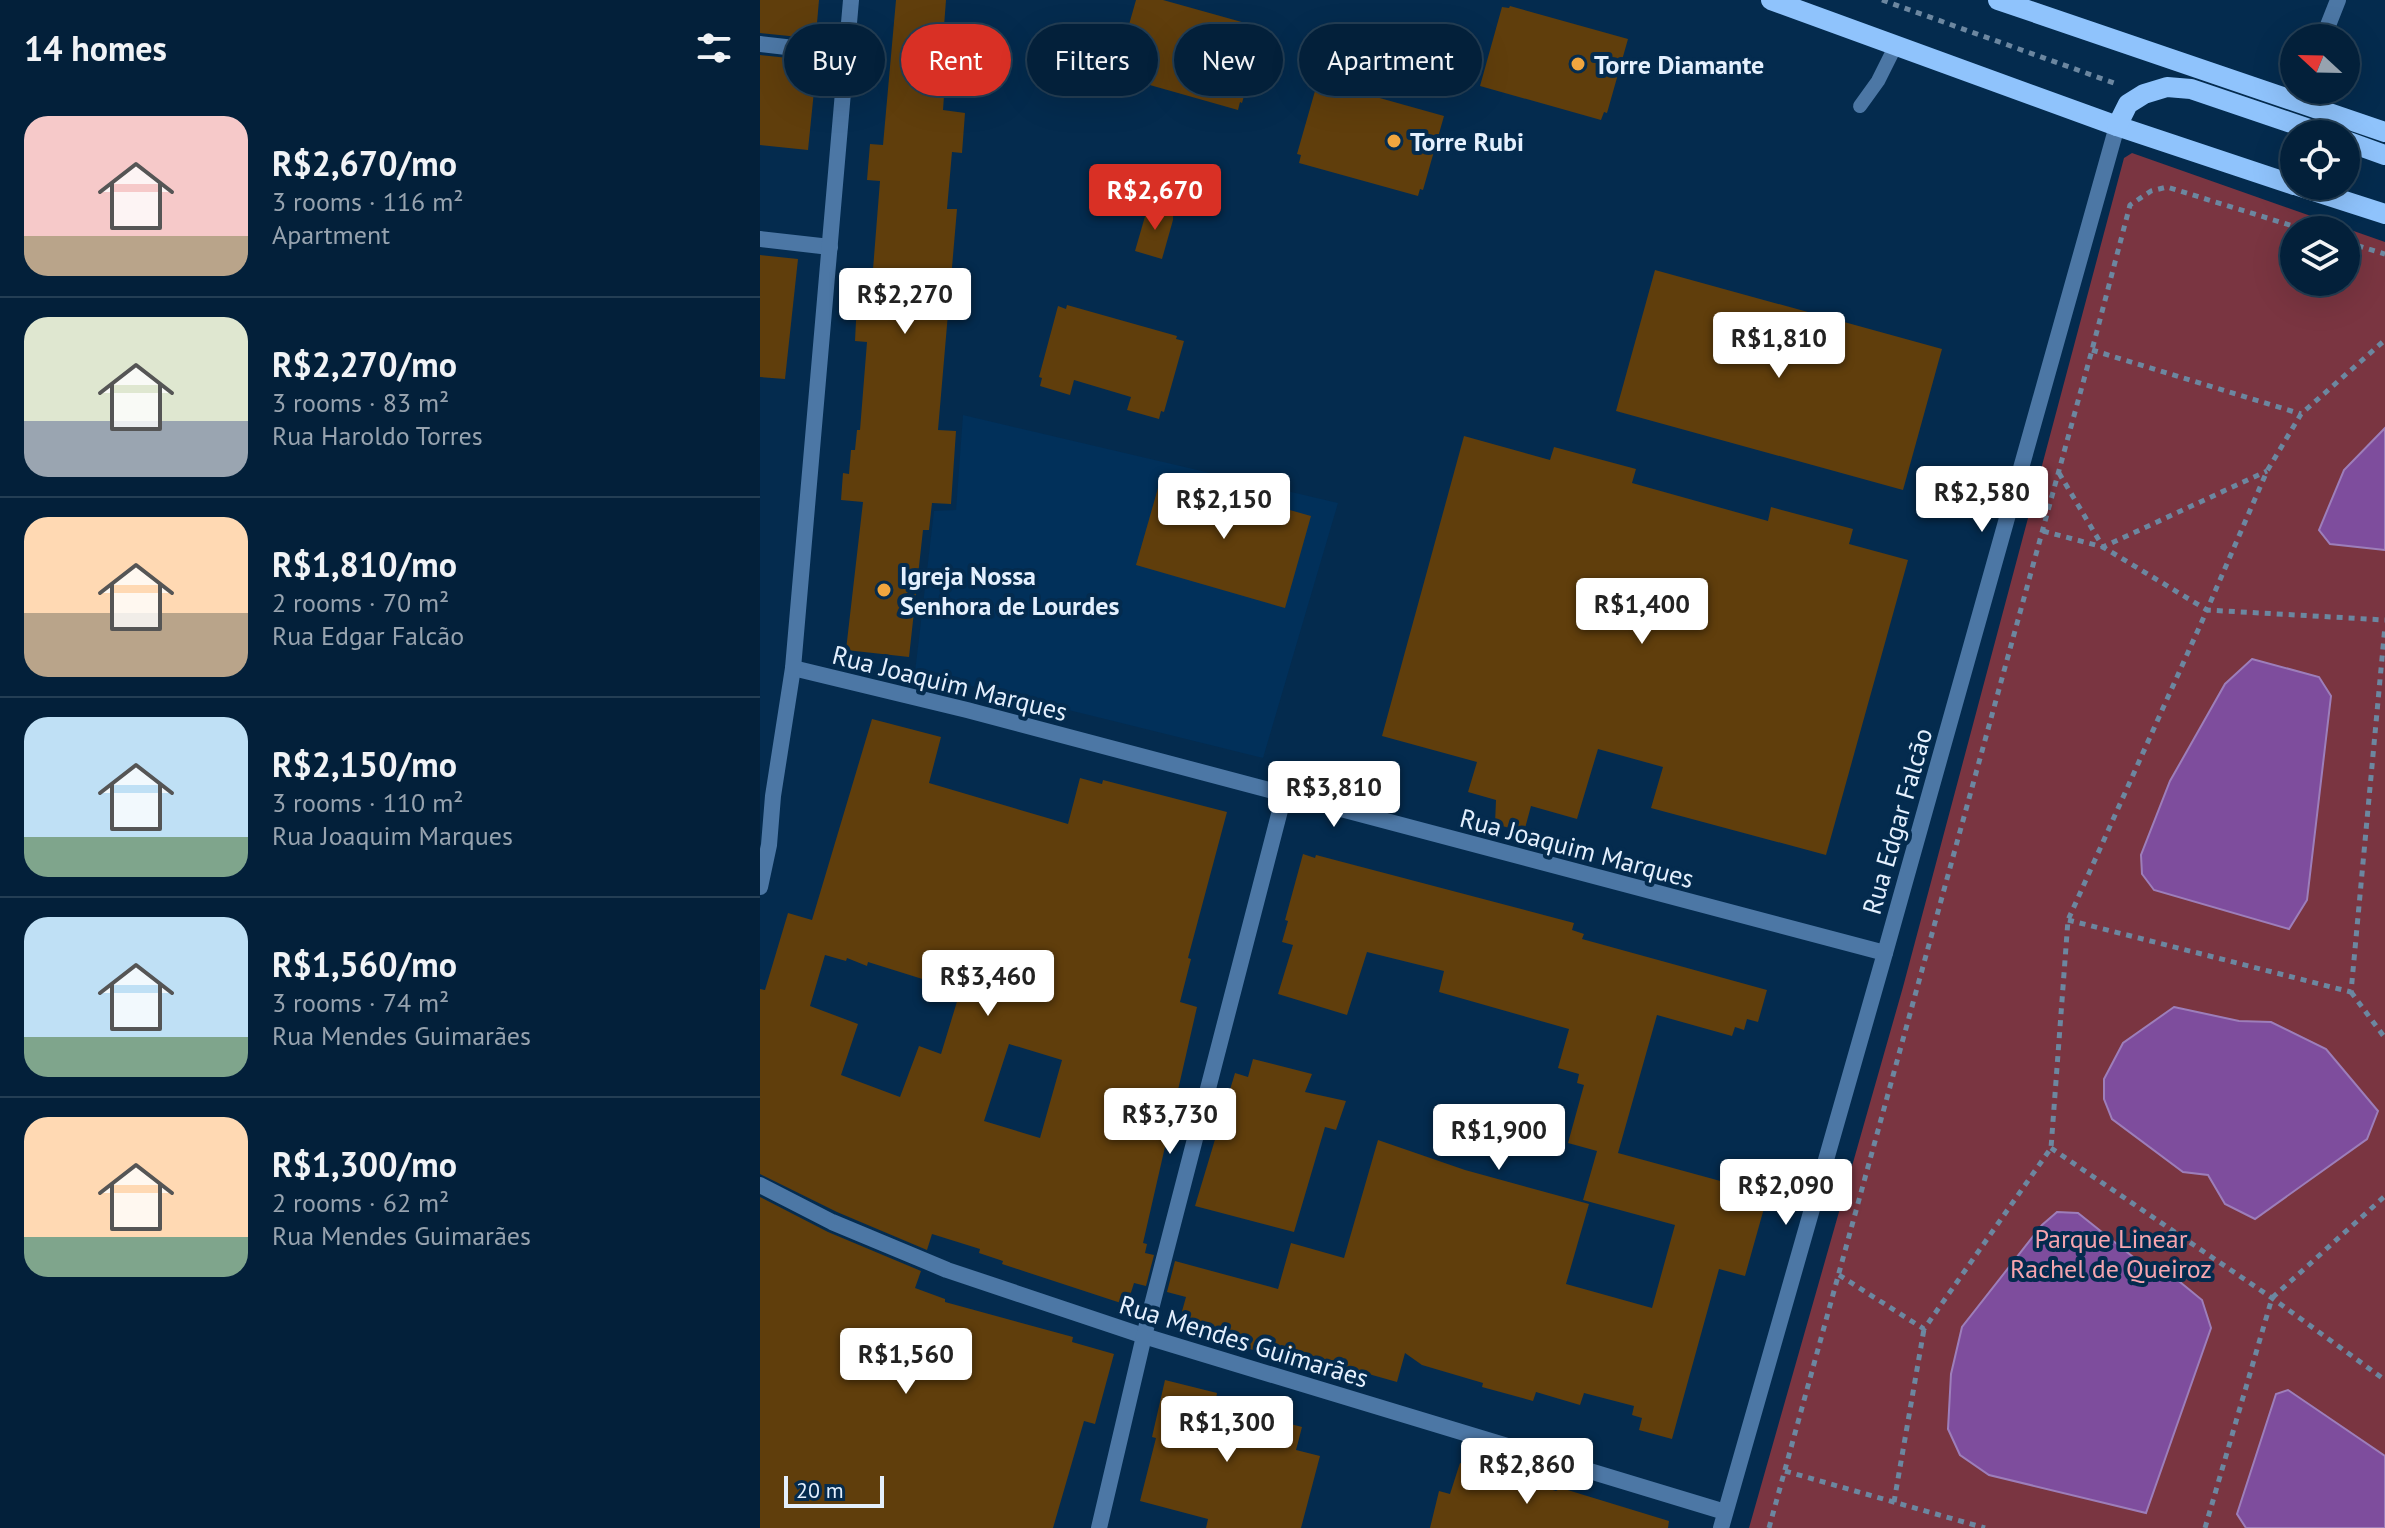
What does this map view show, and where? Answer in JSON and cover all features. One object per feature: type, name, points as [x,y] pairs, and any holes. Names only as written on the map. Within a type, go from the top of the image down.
[{"type":"main road","points":[[1771,0],[2117,126],[2280,180]]},
{"type":"main road","points":[[1998,0],[2280,90]]},
{"type":"main road","points":[[2117,126],[2128,104],[2144,94],[2167,87],[2191,89],[2283,120]]},
{"type":"main road","points":[[2318,104],[2385,132]]},
{"type":"main road","points":[[2360,146],[2385,155]]},
{"type":"main road","points":[[2342,200],[2385,214]]},
{"type":"street","points":[[849,24],[851,0]]},
{"type":"street","points":[[2329,24],[2338,0]]},
{"type":"street","points":[[760,44],[784,47]]},
{"type":"street","points":[[760,887],[769,845],[766,795],[793,668],[843,96]]},
{"type":"street","name":"Rua Edgar Falcão","points":[[1723,1520],[2117,126]]},
{"type":"street","points":[[760,239],[830,247]]},
{"type":"street","name":"Rua Joaquim Marques","points":[[793,668],[967,710],[1885,953]]},
{"type":"street","points":[[1099,1528],[1144,1336],[1284,795]]},
{"type":"street","name":"Rua Mendes Guimarães","points":[[760,1185],[832,1222],[947,1270],[1144,1336],[1723,1520]]},
{"type":"lane","points":[[1860,106],[1878,81],[1896,45]]},
{"type":"path","points":[[1882,0],[2144,94]]},
{"type":"path","points":[[1769,1528],[2130,205],[2151,191],[2167,187],[2280,222]]},
{"type":"path","points":[[2360,246],[2385,254]]},
{"type":"path","points":[[1894,1502],[1924,1329],[2051,1148],[2068,920],[2267,471],[2301,414],[2385,340]]},
{"type":"path","points":[[2092,350],[2301,414]]},
{"type":"path","points":[[2103,547],[2267,471]]},
{"type":"path","points":[[2059,472],[2103,547]]},
{"type":"path","points":[[2043,531],[2103,547],[2207,610],[2385,623],[2351,992]]},
{"type":"path","points":[[2068,920],[2351,992],[2385,1038]]},
{"type":"path","points":[[2051,1148],[2272,1298],[2385,1380]]},
{"type":"path","points":[[2205,1528],[2272,1298],[2385,1196]]},
{"type":"path","points":[[1839,1275],[1924,1329]]},
{"type":"path","points":[[1785,1471],[1985,1528]]},
{"type":"shaded area","points":[[963,415],[1338,503],[1263,758],[915,672],[934,511],[956,510]]},
{"type":"shaded area","points":[[2385,428],[2385,550],[2330,544],[2319,530],[2344,470]]},
{"type":"shaded area","points":[[2252,659],[2319,677],[2331,696],[2307,900],[2289,929],[2154,890],[2142,874],[2141,855],[2170,781],[2225,684]]},
{"type":"shaded area","points":[[2174,1007],[2239,1021],[2271,1022],[2326,1049],[2378,1111],[2367,1139],[2255,1219],[2225,1204],[2208,1175],[2183,1172],[2112,1119],[2104,1099],[2104,1079],[2123,1043]]},
{"type":"shaded area","points":[[2057,1212],[2078,1213],[2152,1272],[2175,1278],[2202,1300],[2211,1328],[2146,1513],[1989,1475],[1960,1455],[1948,1429],[1951,1374],[1962,1327],[2042,1225]]},
{"type":"shaded area","points":[[2288,1390],[2385,1456],[2385,1528],[2246,1528],[2237,1514],[2276,1394]]},
{"type":"green space","name":"Parque Linear Rachel de Queiroz","points":[[2132,153],[2311,216],[2280,216],[2280,296],[2360,296],[2360,233],[2385,242],[2385,1528],[1749,1528],[1903,987],[2124,158]]},
{"type":"building","points":[[760,0],[819,0],[816,24],[784,24],[784,35],[760,33]]},
{"type":"building","points":[[896,0],[946,0],[944,24],[901,24],[901,96],[944,96],[943,110],[965,113],[962,153],[952,152],[947,209],[957,209],[938,430],[956,431],[951,504],[932,503],[929,530],[923,530],[909,657],[846,650],[863,502],[841,500],[843,473],[849,474],[851,450],[855,450],[857,430],[860,430],[867,342],[855,341],[857,301],[859,277],[872,282],[880,181],[867,180],[870,144],[883,145]]},
{"type":"building","points":[[1136,0],[1163,0],[1249,24],[1174,24],[1174,92],[1158,87],[1158,24],[1129,24]]},
{"type":"building","name":"Torre Diamante","points":[[1502,7],[1628,39],[1607,113],[1604,112],[1601,120],[1482,87]]},
{"type":"building","points":[[760,55],[784,58],[784,96],[813,96],[808,150],[760,145]]},
{"type":"building","points":[[1189,96],[1244,96],[1238,110]]},
{"type":"building","name":"Torre Rubi","points":[[1314,96],[1372,96],[1444,116],[1423,190],[1420,189],[1418,196],[1299,163],[1301,155],[1297,154]]},
{"type":"building","points":[[1148,206],[1173,212],[1162,259],[1135,251]]},
{"type":"building","points":[[760,255],[798,259],[785,379],[760,377]]},
{"type":"building","points":[[1655,270],[1942,349],[1903,490],[1616,411]]},
{"type":"building","points":[[1067,305],[1177,336],[1176,339],[1184,341],[1164,412],[1161,411],[1159,419],[1127,410],[1131,397],[1074,380],[1070,395],[1040,386],[1042,378],[1039,377],[1058,306],[1066,309]]},
{"type":"building","points":[[1464,436],[1550,460],[1554,447],[1636,469],[1632,483],[1768,521],[1771,507],[1853,529],[1849,544],[1908,560],[1826,855],[1651,808],[1663,767],[1598,749],[1577,819],[1531,806],[1524,832],[1495,824],[1496,800],[1468,792],[1477,762],[1382,736]]},
{"type":"building","points":[[1162,474],[1311,516],[1285,608],[1136,565]]},
{"type":"building","points":[[872,719],[941,737],[929,783],[1068,824],[1080,778],[1102,784],[1103,780],[1227,812],[1188,958],[1191,959],[1180,1002],[1197,1007],[1143,1243],[1147,1244],[1145,1253],[1154,1255],[1146,1286],[1134,1283],[1127,1305],[1002,1264],[1003,1261],[979,1253],[980,1249],[932,1234],[927,1250],[837,1212],[760,1174],[760,989],[765,990],[788,913],[812,920]],"holes":[[[825,955],[846,961],[847,958],[867,966],[868,962],[932,982],[930,987],[959,995],[941,1054],[919,1046],[900,1097],[841,1075],[858,1024],[810,1006]],[[1009,1044],[1062,1060],[1040,1138],[984,1121]]]},
{"type":"building","points":[[1303,854],[1574,923],[1572,930],[1584,934],[1582,939],[1767,990],[1758,1022],[1747,1019],[1744,1030],[1735,1027],[1732,1036],[1657,1015],[1618,1153],[1768,1194],[1745,1276],[1719,1269],[1672,1439],[1639,1430],[1642,1418],[1632,1415],[1634,1406],[1584,1393],[1580,1405],[1536,1392],[1533,1401],[1482,1387],[1483,1383],[1422,1365],[1405,1353],[1397,1382],[1280,1349],[1262,1346],[1260,1352],[1188,1331],[1190,1326],[1179,1322],[1186,1297],[1167,1292],[1175,1261],[1278,1289],[1291,1243],[1344,1258],[1378,1140],[1465,1170],[1589,1204],[1566,1284],[1652,1308],[1675,1225],[1583,1200],[1597,1151],[1568,1143],[1584,1085],[1577,1083],[1579,1074],[1558,1068],[1569,1029],[1439,992],[1444,971],[1367,952],[1347,1015],[1278,994],[1293,945],[1282,942]]},
{"type":"building","points":[[1253,1059],[1312,1074],[1305,1092],[1346,1101],[1336,1130],[1325,1127],[1294,1232],[1195,1206],[1235,1073],[1248,1077]]},
{"type":"building","points":[[760,1197],[828,1232],[921,1271],[915,1288],[945,1299],[945,1302],[1073,1337],[1072,1342],[1114,1354],[1095,1424],[1084,1421],[1053,1528],[760,1528]]},
{"type":"building","points":[[1165,1380],[1217,1393],[1215,1404],[1302,1427],[1296,1450],[1320,1456],[1301,1528],[1206,1528],[1208,1519],[1140,1501],[1156,1438],[1152,1437]]},
{"type":"building","points":[[1460,1463],[1556,1491],[1561,1488],[1669,1521],[1668,1528],[1430,1528],[1439,1491],[1450,1494]]},
{"type":"place","name":"Torre Diamante","points":[[1578,64]]},
{"type":"place","name":"Torre Rubi","points":[[1394,141]]},
{"type":"place","name":"Igreja Nossa Senhora de Lourdes","points":[[884,590]]}]
